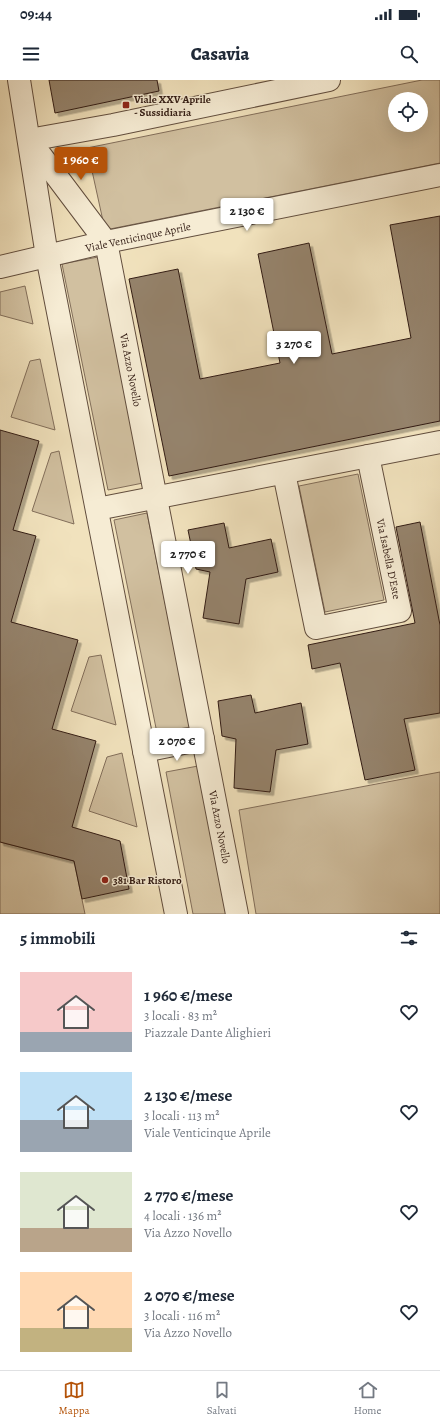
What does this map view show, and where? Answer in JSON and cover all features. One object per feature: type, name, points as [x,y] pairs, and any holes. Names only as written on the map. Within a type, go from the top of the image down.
[{"type":"street","points":[[20,80],[47,256],[176,914]]},
{"type":"street","points":[[29,140],[113,125],[329,80]]},
{"type":"street","points":[[29,140],[106,242]]},
{"type":"street","name":"Viale Venticinque Aprile","points":[[0,267],[106,242],[440,176]]},
{"type":"street","name":"Via Azzo Novello","points":[[106,242],[237,914]]},
{"type":"street","points":[[97,509],[440,442]]},
{"type":"street","name":"Via Isabella D'Este","points":[[284,473],[316,628],[400,611],[368,456]]},
{"type":"street","points":[[144,752],[203,739]]},
{"type":"shaded area","points":[[422,80],[440,80],[440,163],[105,230],[87,148]]},
{"type":"shaded area","points":[[98,257],[143,483],[108,490],[62,264]]},
{"type":"shaded area","points":[[25,286],[33,324],[0,315],[0,292]]},
{"type":"shaded area","points":[[40,359],[55,430],[11,417],[30,361]]},
{"type":"shaded area","points":[[59,451],[74,524],[32,511],[51,453]]},
{"type":"shaded area","points":[[358,474],[384,600],[325,612],[299,486]]},
{"type":"shaded area","points":[[147,513],[190,727],[157,733],[114,520]]},
{"type":"shaded area","points":[[101,655],[116,725],[71,711],[89,657]]},
{"type":"shaded area","points":[[122,753],[137,827],[89,811],[107,757]]},
{"type":"shaded area","points":[[198,766],[226,914],[193,914],[166,772]]},
{"type":"shaded area","points":[[440,772],[440,914],[256,914],[239,810]]},
{"type":"shaded area","points":[[0,842],[74,861],[85,914],[0,914]]},
{"type":"building","points":[[49,80],[157,80],[159,91],[55,113]]},
{"type":"building","points":[[440,216],[440,421],[169,476],[129,279],[178,269],[200,379],[280,363],[258,254],[309,243],[332,354],[411,338],[390,225]]},
{"type":"building","points":[[0,430],[39,441],[13,530],[36,536],[11,622],[78,640],[52,729],[96,741],[72,827],[120,841],[129,889],[82,899],[74,861],[0,842]]},
{"type":"building","points":[[420,522],[440,625],[440,713],[404,719],[415,770],[365,780],[340,663],[312,669],[308,645],[415,623],[396,527]]},
{"type":"building","points":[[224,523],[229,548],[271,539],[278,572],[246,579],[239,624],[203,618],[210,572],[196,569],[188,530]]},
{"type":"building","points":[[251,695],[255,713],[301,703],[308,744],[276,750],[270,792],[234,788],[236,739],[222,736],[218,701]]},
{"type":"place","name":"Viale XXV Aprile - Sussidiaria","points":[[126,105]]},
{"type":"place","name":"381 Bar Ristoro","points":[[105,880]]}]
